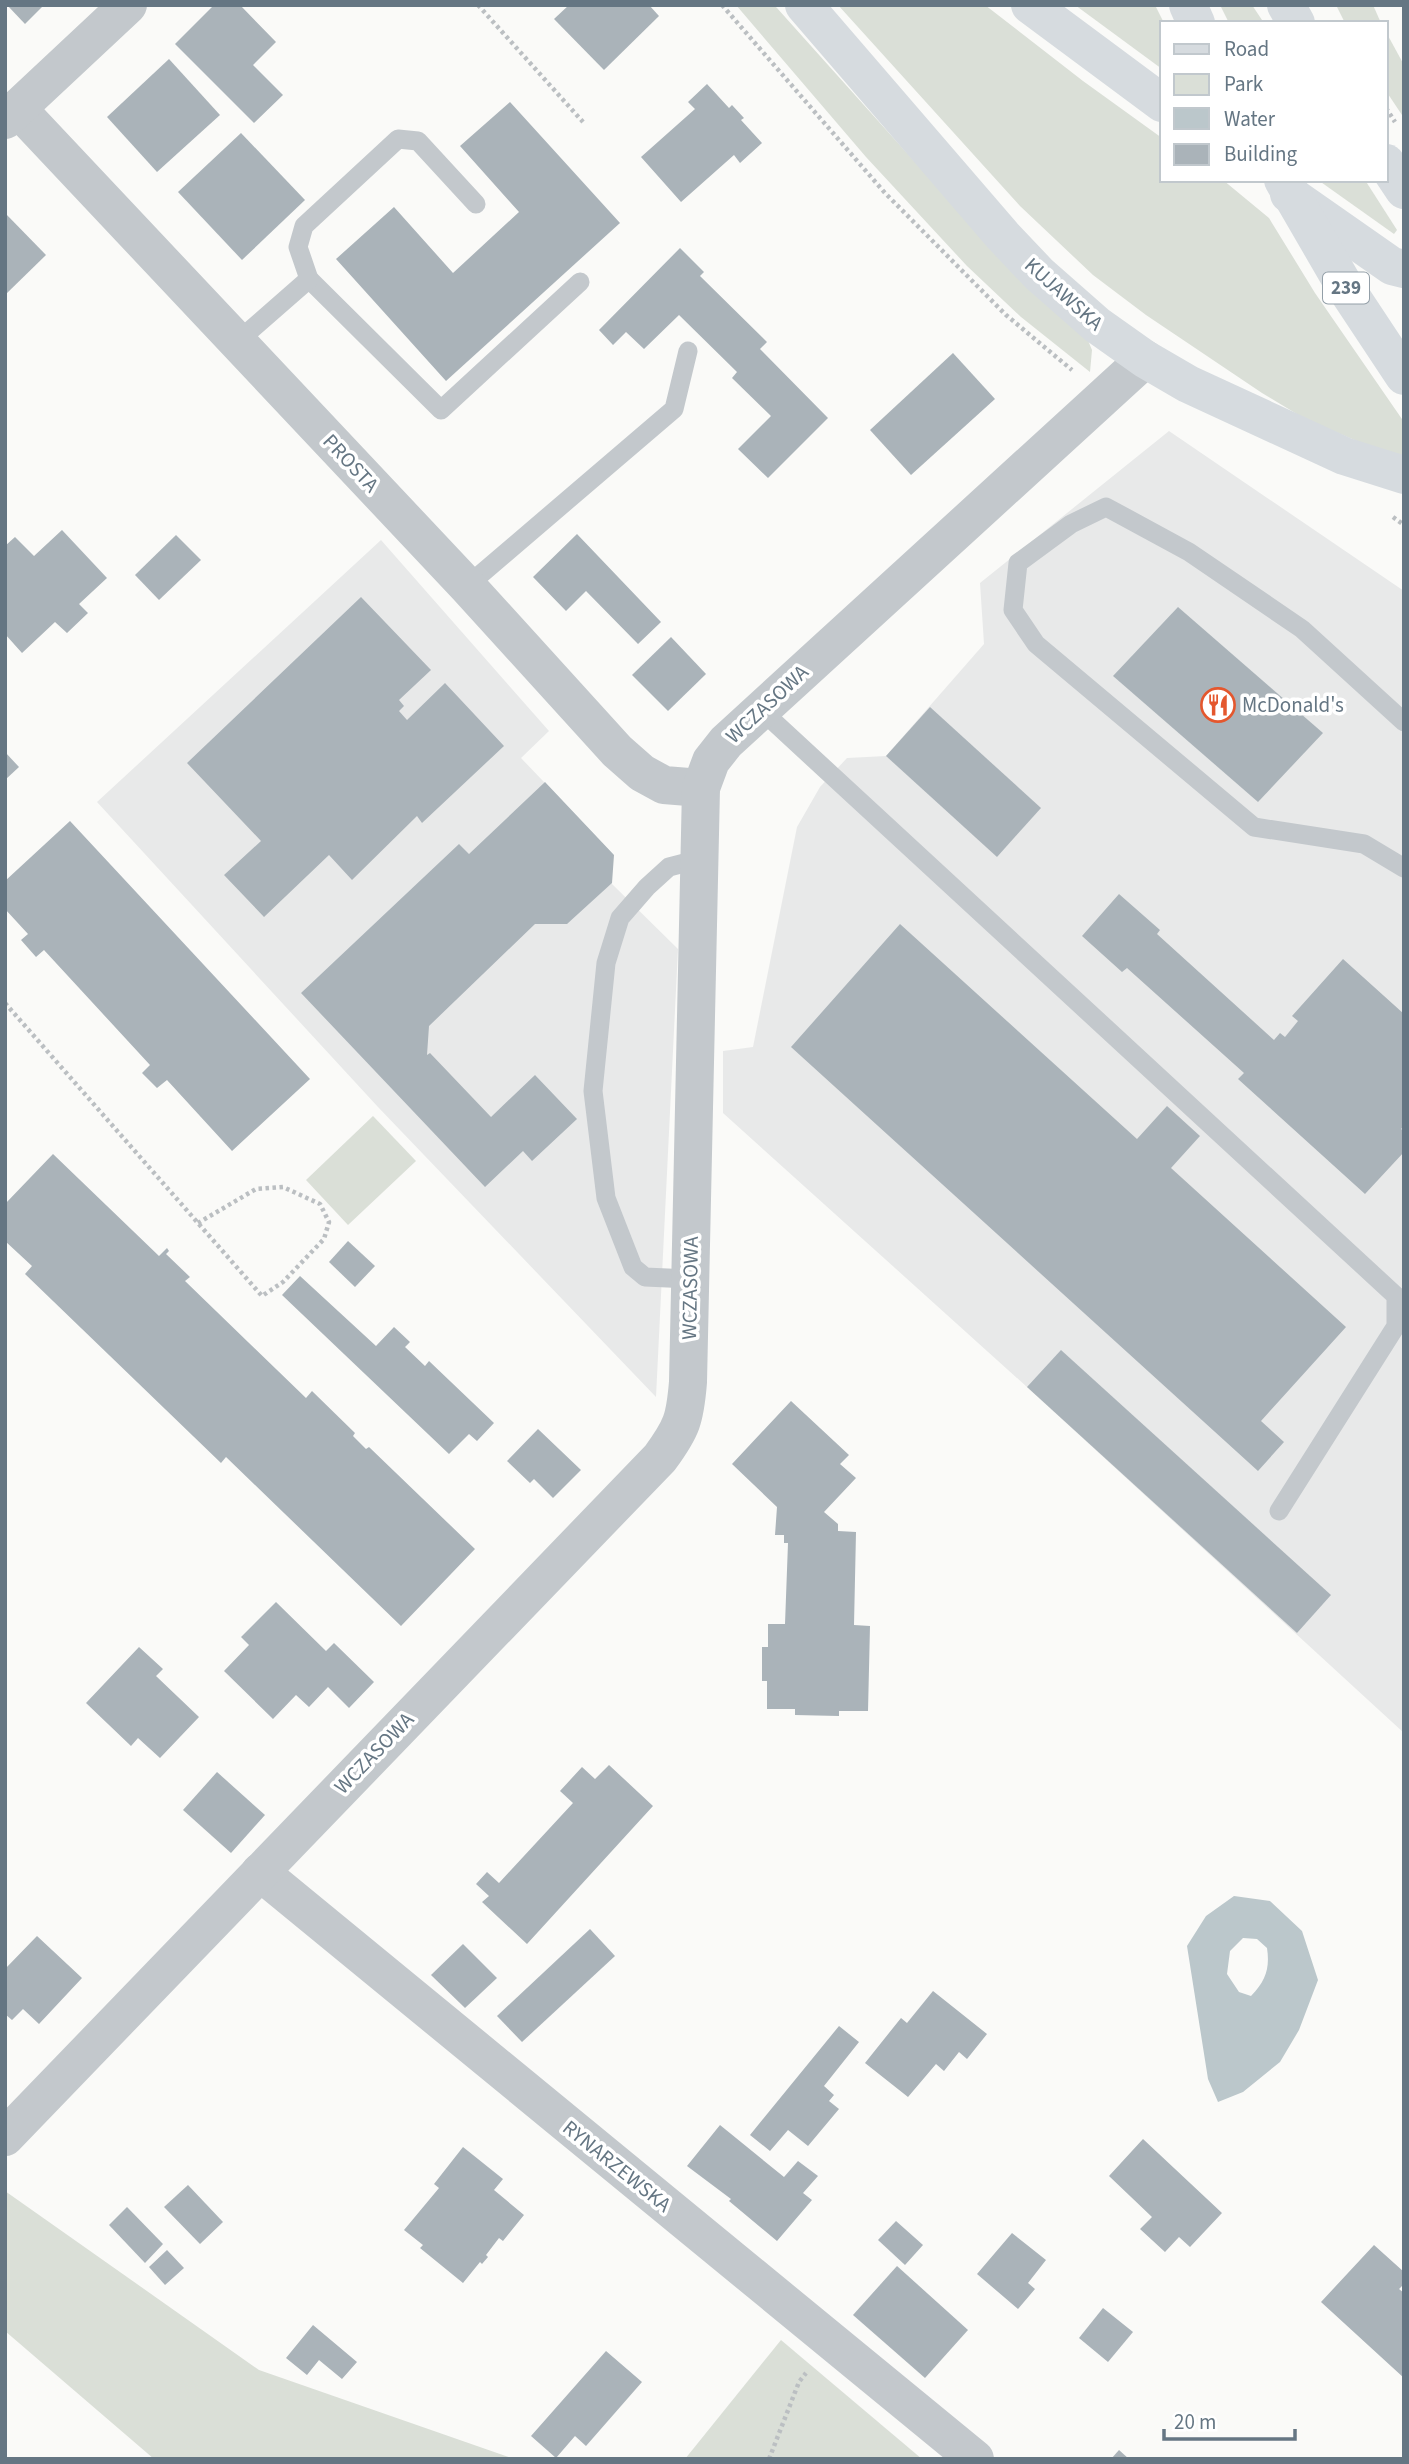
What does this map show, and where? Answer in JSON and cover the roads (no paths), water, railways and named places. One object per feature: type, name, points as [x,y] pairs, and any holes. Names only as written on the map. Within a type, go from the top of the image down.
[{"type":"main road","name":"KUJAWSKA","points":[[804,5],[1003,236],[1069,302],[1145,359],[1188,384],[1301,437],[1356,460],[1404,475]]},
{"type":"main road","points":[[1030,5],[1160,102]]},
{"type":"main road","points":[[1188,5],[1195,21]]},
{"type":"main road","points":[[1286,5],[1295,21]]},
{"type":"main road","points":[[1388,166],[1404,190]]},
{"type":"main road","points":[[1281,186],[1391,266],[1404,269]]},
{"type":"main road","name":"239","points":[[1281,186],[1404,376]]},
{"type":"street","points":[[11,114],[128,5]]},
{"type":"street","name":"PROSTA","points":[[11,114],[237,341],[467,586],[617,751],[642,773],[664,785],[702,788]]},
{"type":"street","name":"WCZASOWA","points":[[5,2137],[660,1458],[678,1434],[686,1413],[688,1382],[702,788],[711,761],[726,742],[1145,359]]},
{"type":"street","name":"RYNARZEWSKA","points":[[260,1872],[830,2343],[975,2459]]},
{"type":"lane","points":[[476,204],[418,141],[398,139],[304,226],[298,247],[309,279],[441,410],[580,282]]},
{"type":"lane","points":[[237,341],[309,279]]},
{"type":"lane","points":[[467,586],[674,409],[688,351]]},
{"type":"lane","points":[[1404,722],[1302,629],[1189,552],[1106,507],[1071,524],[1018,563],[1013,610],[1037,644],[1254,827],[1364,844],[1404,868]]},
{"type":"lane","points":[[761,710],[1396,1296],[1396,1326],[1279,1511]]},
{"type":"lane","points":[[690,1279],[645,1277],[633,1267],[606,1198],[593,1091],[606,963],[620,918],[669,867],[700,859]]},
{"type":"water","points":[[1234,1896],[1270,1901],[1302,1931],[1318,1980],[1299,2030],[1280,2062],[1243,2092],[1218,2102],[1208,2079],[1187,1946],[1206,1916]],"holes":[[[1243,1938],[1257,1939],[1267,1948],[1268,1962],[1266,1974],[1251,1996],[1239,1992],[1227,1974],[1230,1951]]]},
{"type":"place","name":"McDonald's","points":[[1218,705]]}]
